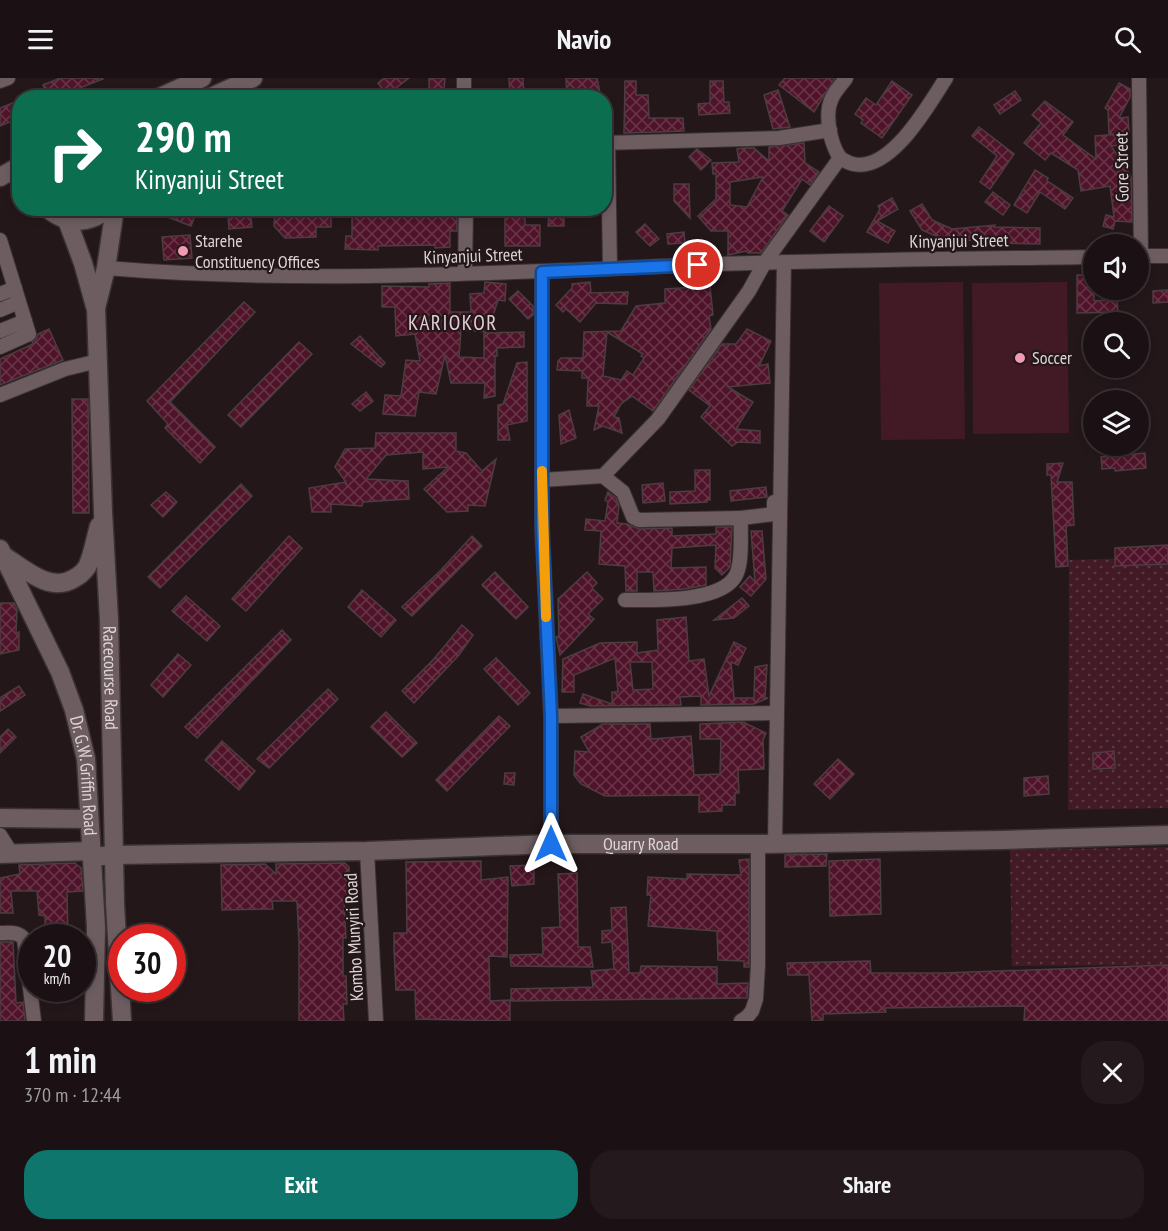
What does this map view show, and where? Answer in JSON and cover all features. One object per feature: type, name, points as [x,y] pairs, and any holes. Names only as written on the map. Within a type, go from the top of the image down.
[{"type":"main road","points":[[176,90],[202,78]]},
{"type":"main road","points":[[227,90],[253,78]]},
{"type":"main road","points":[[57,216],[81,222],[98,216]]},
{"type":"main road","points":[[96,308],[106,268],[114,216]]},
{"type":"main road","points":[[67,220],[96,308]]},
{"type":"main road","name":"Racecourse Road","points":[[96,308],[109,620],[114,904],[122,1021]]},
{"type":"main road","points":[[2,553],[46,582],[55,584],[69,582],[82,574],[88,566],[103,512]]},
{"type":"main road","name":"Dr. G.W. Griffin Road","points":[[2,553],[60,672],[74,710],[86,759],[96,970],[94,1021]]},
{"type":"main road","points":[[0,818],[89,819]]},
{"type":"main road","name":"Quarry Road","points":[[92,854],[368,851],[551,844],[1003,840],[1168,835]]},
{"type":"main road","points":[[6,854],[92,854]]},
{"type":"street","points":[[0,81],[8,78]]},
{"type":"street","points":[[846,78],[831,99],[828,113],[830,130],[840,158],[852,164],[860,164],[886,155],[919,119],[946,78]]},
{"type":"street","name":"Gore Street","points":[[1139,78],[1140,234]]},
{"type":"street","points":[[612,143],[779,138],[830,130]]},
{"type":"street","points":[[542,480],[603,476],[658,419],[840,158]]},
{"type":"street","points":[[465,273],[466,216]]},
{"type":"street","points":[[608,216],[610,268]]},
{"type":"street","points":[[0,347],[29,334],[15,288],[5,275],[1,247]]},
{"type":"street","points":[[1149,256],[1168,256]]},
{"type":"street","name":"Kinyanjui Street","points":[[106,268],[192,274],[422,275],[610,268],[762,267],[784,262],[1083,257]]},
{"type":"street","points":[[741,1021],[752,1011],[756,999],[776,713],[784,262]]},
{"type":"street","points":[[603,476],[623,492],[633,517],[639,520],[741,518],[774,514],[773,466],[777,392],[778,276],[762,267]]},
{"type":"street","points":[[542,272],[542,480],[551,716],[551,844]]},
{"type":"street","points":[[0,294],[15,288]]},
{"type":"street","points":[[0,310],[19,302]]},
{"type":"street","points":[[0,331],[25,321]]},
{"type":"street","points":[[0,395],[65,369],[98,362]]},
{"type":"street","points":[[625,600],[670,600],[715,592],[728,584],[736,574],[740,557],[741,518]]},
{"type":"street","points":[[551,716],[776,713]]},
{"type":"street","points":[[0,835],[6,854]]},
{"type":"street","name":"Kombo Munyiri Road","points":[[368,851],[376,1021]]},
{"type":"street","points":[[0,933],[14,933],[24,939],[34,1021]]},
{"type":"shaded area","points":[[963,282],[965,439],[881,440],[879,283]]},
{"type":"shaded area","name":"Soccer","points":[[1067,282],[1069,433],[973,434],[972,283]]},
{"type":"shaded area","points":[[1168,557],[1168,808],[1068,810],[1069,560]]},
{"type":"shaded area","points":[[1168,847],[1168,965],[1012,966],[1010,850]]},
{"type":"building","points":[[60,78],[103,79],[75,90],[45,90],[43,85]]},
{"type":"building","points":[[384,78],[409,78],[393,90],[383,90],[378,83]]},
{"type":"building","points":[[429,78],[445,78],[444,89],[429,89]]},
{"type":"building","points":[[509,78],[523,78],[524,90],[510,90]]},
{"type":"building","points":[[566,78],[597,78],[599,90],[567,90]]},
{"type":"building","points":[[785,78],[835,78],[814,112],[779,85]]},
{"type":"building","points":[[625,81],[636,81],[636,95],[648,95],[649,118],[683,118],[684,131],[624,133]]},
{"type":"building","points":[[710,81],[723,81],[724,102],[729,102],[730,113],[699,115],[698,104],[710,103]]},
{"type":"building","points":[[892,81],[912,95],[882,138],[861,123],[863,120],[855,114],[866,98],[876,105]]},
{"type":"building","points":[[1119,83],[1130,89],[1130,97],[1119,118],[1128,117],[1129,133],[1109,135],[1108,110],[1105,108]]},
{"type":"building","points":[[778,90],[790,127],[773,129],[764,95]]},
{"type":"building","points":[[1015,91],[1021,100],[1000,114],[994,105]]},
{"type":"building","points":[[1045,101],[1073,122],[1063,135],[1096,159],[1095,136],[1119,134],[1119,145],[1111,146],[1131,176],[1132,222],[1115,221],[1113,229],[1103,226],[1106,215],[1114,217],[1110,186],[1081,191],[1078,170],[1051,153],[1045,160],[1024,143],[1041,123],[1032,115]]},
{"type":"building","points":[[12,103],[12,121],[0,126],[0,108]]},
{"type":"building","points":[[979,127],[1014,154],[990,189],[980,182],[997,156],[972,136]]},
{"type":"building","points":[[804,143],[805,163],[819,172],[810,185],[802,179],[782,211],[788,215],[761,253],[746,251],[728,255],[728,231],[711,231],[698,216],[716,199],[716,173],[713,174],[712,163],[739,162],[737,149],[744,148],[754,148],[769,161],[769,147]],"holes":[[[763,177],[747,207],[730,205],[730,182]]]},
{"type":"building","points":[[697,149],[711,160],[701,170],[689,157]]},
{"type":"building","points":[[1035,170],[1073,198],[1065,209],[1040,192],[1027,213],[1014,205]]},
{"type":"building","points":[[674,184],[689,184],[690,218],[674,201]]},
{"type":"building","points":[[993,192],[1010,205],[1003,215],[985,202]]},
{"type":"building","points":[[892,198],[898,209],[877,221],[895,231],[888,243],[867,232],[880,209],[878,206]]},
{"type":"building","points":[[922,204],[932,220],[952,229],[995,225],[994,227],[1040,228],[1040,244],[996,243],[996,238],[949,242],[922,230],[910,211]]},
{"type":"building","points":[[829,206],[843,216],[824,242],[810,231]]},
{"type":"building","points":[[165,216],[195,216],[191,226]]},
{"type":"building","points":[[228,216],[251,216],[252,227],[229,229]]},
{"type":"building","points":[[275,216],[331,216],[331,227],[316,227],[316,237],[285,238],[274,226]]},
{"type":"building","points":[[352,216],[457,216],[457,231],[450,231],[450,247],[378,246],[378,250],[345,249],[346,236],[352,236]]},
{"type":"building","points":[[505,216],[525,216],[525,225],[540,225],[540,246],[505,246]]},
{"type":"building","points":[[549,216],[564,216],[564,226],[548,226]]},
{"type":"building","points":[[645,224],[659,239],[650,246],[636,232]]},
{"type":"building","points":[[684,232],[685,243],[668,244],[667,234]]},
{"type":"building","points":[[190,235],[192,258],[164,260],[162,237]]},
{"type":"building","points":[[1077,275],[1083,275],[1083,300],[1117,300],[1118,312],[1077,313]]},
{"type":"building","points":[[485,282],[506,284],[505,301],[498,300],[488,332],[461,330],[459,357],[484,358],[484,333],[524,332],[524,347],[497,348],[495,396],[484,398],[485,383],[451,383],[445,355],[436,394],[419,392],[415,416],[383,414],[385,395],[401,396],[406,360],[420,361],[415,334],[396,336],[395,307],[382,307],[382,286],[429,287],[429,284],[450,283],[450,312],[471,312],[470,294],[484,293]]},
{"type":"building","points":[[590,282],[591,293],[628,292],[627,304],[596,303],[580,322],[566,309],[563,312],[556,305],[572,288],[572,284]]},
{"type":"building","points":[[710,286],[713,315],[709,316],[711,329],[653,411],[632,396],[621,404],[614,417],[619,418],[622,433],[603,426],[594,430],[599,406],[587,406],[588,378],[582,378],[582,371],[557,370],[558,361],[561,358],[583,358],[584,332],[621,331],[636,306],[665,303],[665,289]],"holes":[[[607,332],[643,354],[641,356],[644,358],[633,375],[627,371],[621,380],[603,376]]]},
{"type":"building","points":[[1168,290],[1168,302],[1153,303],[1153,291]]},
{"type":"building","points":[[518,291],[533,306],[533,315],[528,319],[509,299]]},
{"type":"building","points":[[244,302],[255,312],[170,402],[215,447],[200,463],[165,428],[168,424],[147,401]]},
{"type":"building","points":[[49,329],[63,360],[0,385],[0,359],[33,344],[38,334]]},
{"type":"building","points":[[747,329],[771,341],[759,366],[768,364],[770,383],[728,387],[753,402],[736,429],[760,431],[760,443],[738,442],[732,446],[701,417],[710,406],[689,390],[722,344],[736,344]]},
{"type":"building","points":[[360,336],[385,363],[381,367],[351,344]]},
{"type":"building","points":[[299,342],[312,354],[241,427],[228,415]]},
{"type":"building","points":[[527,362],[527,421],[507,425],[510,440],[498,440],[498,405],[503,404],[517,363]]},
{"type":"building","points":[[366,392],[373,401],[360,411],[352,404]]},
{"type":"building","points":[[72,399],[88,399],[89,513],[73,513]]},
{"type":"building","points":[[569,410],[576,438],[561,444],[559,415]]},
{"type":"building","points":[[376,433],[456,433],[456,451],[466,453],[482,471],[496,459],[485,506],[468,505],[468,511],[447,512],[424,489],[448,467],[423,469],[423,452],[386,455],[366,479],[408,481],[409,499],[363,502],[362,506],[331,504],[331,512],[312,512],[309,488],[346,482],[335,467],[345,449],[375,448]]},
{"type":"building","points":[[1145,456],[1146,468],[1115,471],[1115,468],[1102,469],[1101,457]]},
{"type":"building","points":[[1063,463],[1057,482],[1072,482],[1074,525],[1066,526],[1068,566],[1056,567],[1051,475],[1047,475],[1047,464]]},
{"type":"building","points":[[695,470],[710,470],[710,500],[670,504],[670,492],[695,491]]},
{"type":"building","points":[[663,483],[665,501],[643,503],[642,485]]},
{"type":"building","points":[[241,484],[252,496],[160,588],[148,577]]},
{"type":"building","points":[[766,487],[767,497],[731,501],[730,491]]},
{"type":"building","points":[[166,492],[177,502],[163,517],[151,505]]},
{"type":"building","points":[[608,492],[616,498],[619,505],[617,523],[639,529],[672,528],[672,536],[716,534],[716,527],[732,527],[730,567],[722,575],[715,568],[716,545],[672,548],[671,568],[706,567],[706,585],[654,591],[653,572],[637,572],[637,591],[626,591],[625,566],[599,564],[601,531],[585,530],[586,519],[605,521],[608,502],[605,500]]},
{"type":"building","points":[[751,531],[762,531],[766,579],[751,596],[740,587],[750,576],[755,582]]},
{"type":"building","points":[[289,536],[302,548],[246,611],[232,599]]},
{"type":"building","points":[[472,536],[482,546],[412,616],[402,607]]},
{"type":"building","points":[[1168,545],[1168,564],[1115,566],[1115,548]]},
{"type":"building","points":[[495,572],[528,607],[516,619],[482,585]]},
{"type":"building","points":[[587,572],[597,583],[592,588],[603,599],[588,614],[594,619],[560,655],[556,637],[559,636],[558,599]]},
{"type":"building","points":[[362,590],[396,620],[381,637],[348,607]]},
{"type":"building","points":[[186,596],[220,626],[207,641],[172,611]]},
{"type":"building","points":[[742,598],[749,606],[734,618],[714,620]]},
{"type":"building","points":[[0,603],[14,603],[17,609],[16,633],[19,632],[19,650],[0,654]]},
{"type":"building","points":[[686,617],[689,661],[704,659],[709,696],[734,642],[746,648],[738,665],[731,662],[734,698],[754,698],[755,667],[767,665],[765,698],[768,698],[754,704],[701,705],[701,696],[680,697],[681,705],[590,706],[580,703],[583,694],[612,704],[612,692],[618,692],[615,658],[574,675],[574,692],[562,692],[563,659],[600,643],[637,642],[637,653],[658,650],[657,620]],"holes":[[[630,662],[652,662],[653,689],[633,690]]]},
{"type":"building","points":[[462,625],[473,635],[459,655],[414,703],[402,691],[433,660]]},
{"type":"building","points":[[282,630],[291,640],[197,738],[185,727]]},
{"type":"building","points":[[178,654],[191,665],[163,697],[151,685]]},
{"type":"building","points":[[496,658],[530,693],[518,705],[484,669]]},
{"type":"building","points":[[19,686],[25,695],[0,711],[0,698]]},
{"type":"building","points":[[328,689],[338,699],[269,768],[257,759]]},
{"type":"building","points":[[386,712],[417,743],[402,757],[371,727]]},
{"type":"building","points":[[499,716],[510,726],[447,791],[436,780]]},
{"type":"building","points":[[743,722],[766,733],[763,740],[764,769],[738,770],[739,793],[735,793],[735,805],[722,805],[722,811],[699,812],[699,795],[605,796],[581,784],[574,775],[575,751],[589,752],[581,737],[603,724],[650,724],[651,739],[691,736],[694,775],[720,774],[721,739],[700,739],[700,724]]},
{"type":"building","points":[[8,729],[16,737],[0,753],[0,737]]},
{"type":"building","points":[[222,741],[255,771],[239,790],[205,760]]},
{"type":"building","points":[[1114,751],[1115,768],[1093,769],[1093,753]]},
{"type":"building","points":[[838,759],[854,774],[830,799],[814,784]]},
{"type":"building","points":[[505,773],[515,773],[514,785],[504,784]]},
{"type":"building","points":[[1048,776],[1049,794],[1024,796],[1024,778]]},
{"type":"building","points":[[827,854],[826,866],[785,867],[785,855]]},
{"type":"building","points":[[749,859],[749,967],[744,967],[744,961],[718,960],[717,931],[648,926],[651,895],[647,895],[648,877],[687,879],[687,874],[741,875],[739,860]]},
{"type":"building","points":[[880,859],[881,914],[830,916],[829,861]]},
{"type":"building","points":[[481,861],[481,880],[508,877],[507,957],[489,956],[490,1001],[510,1000],[510,1021],[416,1019],[415,990],[396,990],[394,933],[407,933],[406,862]]},
{"type":"building","points":[[75,863],[81,868],[83,891],[67,892],[68,924],[45,924],[45,916],[39,915],[37,891],[11,891],[13,913],[0,913],[0,878],[20,874],[19,865]]},
{"type":"building","points":[[345,863],[349,867],[349,901],[344,901],[346,938],[343,938],[343,976],[346,976],[347,1004],[343,1004],[344,1021],[299,1021],[297,901],[272,901],[273,909],[222,910],[221,865],[265,864],[276,874],[276,864]]},
{"type":"building","points":[[534,865],[534,884],[512,886],[510,866]]},
{"type":"building","points":[[577,873],[578,947],[590,947],[593,967],[511,966],[510,955],[543,954],[542,928],[560,927],[558,874]]},
{"type":"building","points":[[626,907],[629,973],[640,973],[641,966],[717,967],[717,984],[748,983],[747,998],[511,1001],[511,989],[593,987],[591,971],[614,969],[612,942],[602,943],[602,931],[612,930],[611,908]]},
{"type":"building","points":[[0,942],[13,942],[16,1003],[23,1002],[25,1021],[0,1021]]},
{"type":"building","points":[[870,961],[871,973],[944,973],[1168,965],[1168,1021],[1024,1021],[1025,1006],[885,1008],[886,1012],[823,1014],[823,1020],[812,1021],[809,975],[788,975],[787,963]]},
{"type":"slow traffic","points":[[542,471],[546,617]]},
{"type":"place","name":"Starehe Constituency Offices","points":[[183,251]]},
{"type":"place","name":"Soccer","points":[[1020,358]]},
{"type":"district","name":"KARIOKOR","points":[[453,323]]},
{"type":"route","points":[[551,844],[551,716],[542,526],[542,272],[698,265]]}]
